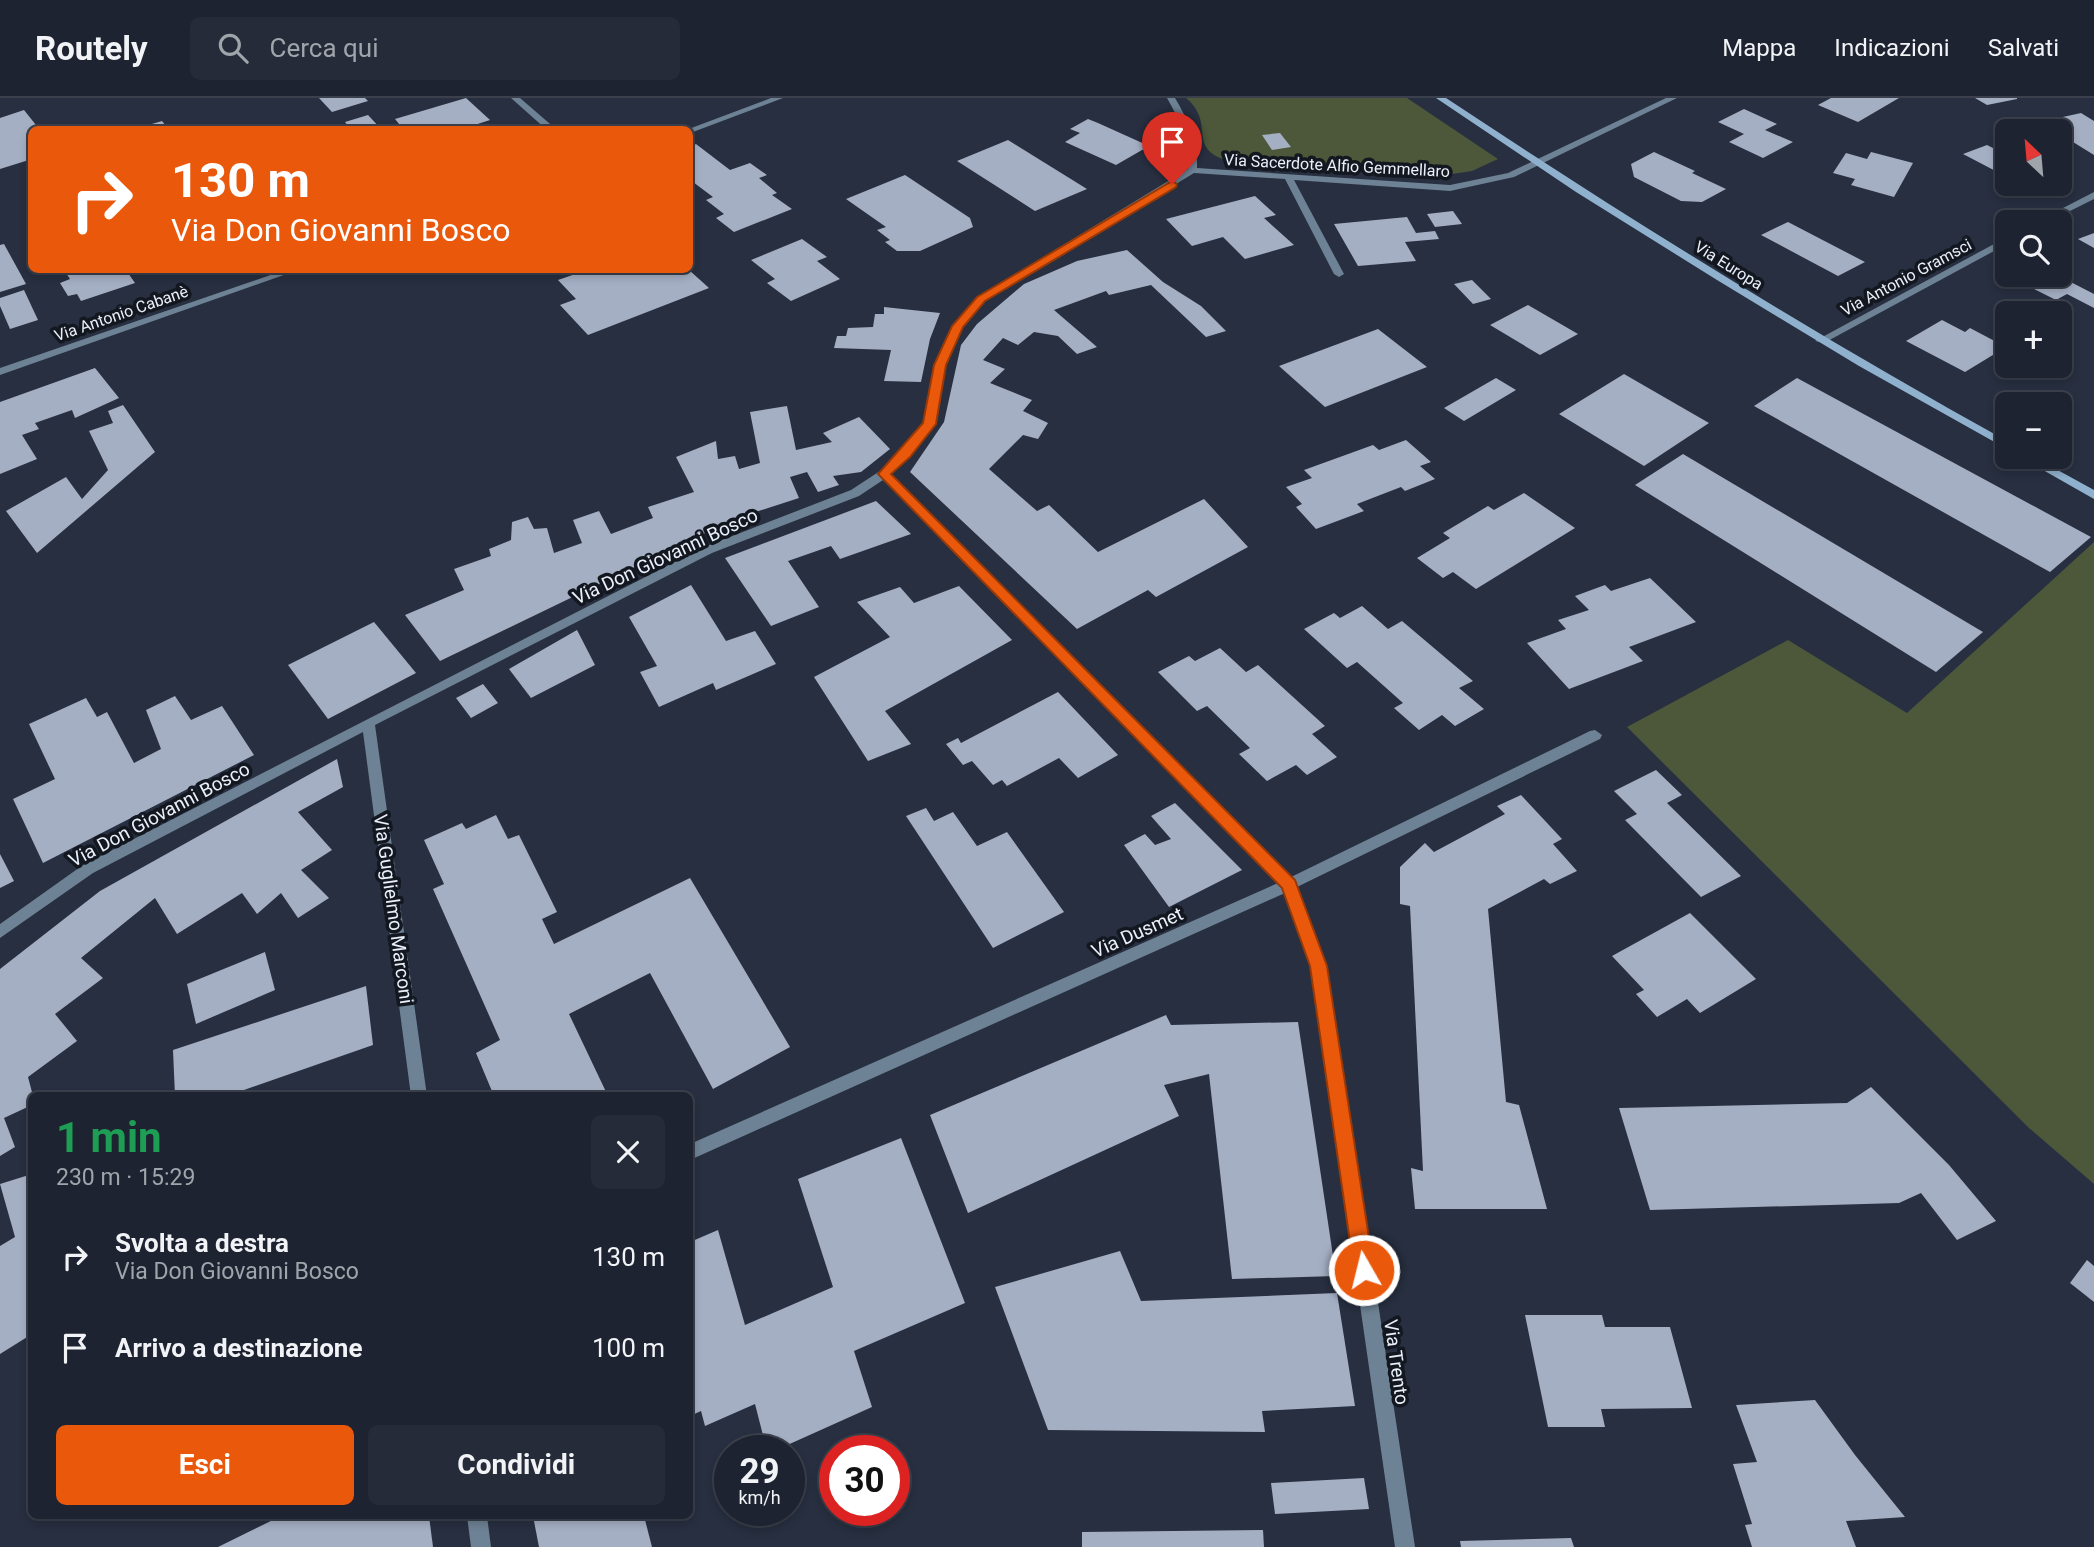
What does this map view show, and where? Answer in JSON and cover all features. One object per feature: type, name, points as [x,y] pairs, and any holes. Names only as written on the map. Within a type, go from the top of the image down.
[{"type":"street","points":[[515,98],[548,126]]},
{"type":"street","points":[[693,129],[779,98]]},
{"type":"street","points":[[1171,98],[1183,117],[1194,158],[1192,170]]},
{"type":"street","name":"Via Europa","points":[[1440,98],[1537,163],[1820,341],[1995,439]]},
{"type":"street","name":"Via Sacerdote Alfio Gemmellaro","points":[[1192,170],[1450,188],[1511,175],[1672,98]]},
{"type":"street","name":"Via Don Giovanni Bosco","points":[[0,932],[88,869],[368,723],[708,550],[855,493],[884,474],[905,454],[929,424],[940,365],[958,326],[981,299],[1192,170]]},
{"type":"street","points":[[1288,177],[1339,274]]},
{"type":"street","points":[[2064,210],[2094,195]]},
{"type":"street","name":"Via Antonio Gramsci","points":[[1820,341],[1995,246]]},
{"type":"street","name":"Via Antonio Cabanè","points":[[0,372],[284,273]]},
{"type":"street","points":[[2047,469],[2094,495]]},
{"type":"street","name":"Via Trento","points":[[884,474],[1289,884],[1319,966],[1405,1547]]},
{"type":"street","name":"Via Guglielmo Marconi","points":[[368,723],[418,1092]]},
{"type":"street","name":"Via Dusmet","points":[[693,1151],[1289,884],[1595,735]]},
{"type":"street","points":[[477,1519],[481,1547]]},
{"type":"green space","points":[[1186,98],[1407,98],[1498,159],[1472,171],[1439,176],[1233,162],[1209,151],[1200,118]]},
{"type":"green space","points":[[2094,542],[2094,1184],[2029,1128],[1627,727],[1788,640],[1907,713]]},
{"type":"building","points":[[319,98],[365,98],[368,101],[332,112]]},
{"type":"building","points":[[466,98],[490,120],[471,126],[401,126],[395,119]]},
{"type":"building","points":[[1831,98],[1899,98],[1858,122],[1818,105]]},
{"type":"building","points":[[1975,98],[2017,98],[2017,99],[1987,105]]},
{"type":"building","points":[[1744,109],[1777,124],[1765,130],[1793,142],[1763,158],[1729,142],[1744,134],[1718,122]]},
{"type":"building","points":[[24,110],[37,126],[28,126],[28,160],[0,169],[0,118]]},
{"type":"building","points":[[2081,113],[2094,121],[2094,155],[2072,141],[2072,119],[2054,119]]},
{"type":"building","points":[[368,115],[378,126],[348,126],[345,122]]},
{"type":"building","points":[[1088,119],[1149,146],[1116,165],[1065,142],[1080,133],[1070,129]]},
{"type":"building","points":[[162,121],[166,126],[145,126]]},
{"type":"building","points":[[1280,133],[1291,147],[1272,150],[1262,135]]},
{"type":"building","points":[[1008,140],[1087,189],[1035,211],[957,161]]},
{"type":"building","points":[[696,144],[730,170],[750,163],[767,175],[759,178],[777,193],[772,195],[792,209],[734,232],[716,218],[724,214],[706,200],[713,197],[693,182],[693,146]]},
{"type":"building","points":[[1987,145],[1995,149],[1995,171],[1963,154]]},
{"type":"building","points":[[1654,152],[1726,189],[1702,202],[1681,201],[1634,177],[1631,164]]},
{"type":"building","points":[[1871,152],[1913,163],[1894,197],[1851,185],[1855,179],[1833,173],[1846,153],[1867,159]]},
{"type":"building","points":[[905,175],[970,218],[973,227],[920,251],[897,251],[885,242],[890,240],[877,230],[886,227],[846,199]]},
{"type":"building","points":[[1255,196],[1276,215],[1264,218],[1294,245],[1245,259],[1223,237],[1192,246],[1166,219]]},
{"type":"building","points":[[1453,211],[1462,224],[1435,227],[1427,214]]},
{"type":"building","points":[[1407,217],[1416,233],[1435,231],[1439,239],[1405,242],[1416,261],[1358,266],[1334,224]]},
{"type":"building","points":[[1788,222],[1865,262],[1838,276],[1761,235]]},
{"type":"building","points":[[2094,233],[2094,248],[2078,239]]},
{"type":"building","points":[[802,239],[827,257],[817,261],[840,279],[791,301],[767,283],[775,279],[751,260]]},
{"type":"building","points":[[4,244],[26,284],[0,292],[0,245]]},
{"type":"building","points":[[1127,250],[1163,282],[1201,306],[1226,331],[1206,337],[1151,285],[1109,295],[1106,291],[1054,310],[1097,347],[1077,354],[1058,336],[1034,332],[1018,345],[1003,338],[983,360],[1005,369],[990,383],[1032,400],[1023,411],[1048,423],[1038,439],[1023,435],[989,469],[1037,511],[1049,505],[1098,552],[1204,499],[1248,547],[1156,597],[1148,590],[1077,629],[910,472],[944,422],[961,345],[977,324],[1024,284],[1077,261]]},
{"type":"building","points":[[66,273],[128,273],[135,283],[81,301],[77,294],[68,296],[60,283],[70,279]]},
{"type":"building","points":[[578,273],[692,273],[709,288],[588,335],[560,305],[576,299],[558,280]]},
{"type":"building","points":[[1472,280],[1491,299],[1473,304],[1454,284]]},
{"type":"building","points":[[2072,283],[2094,294],[2094,308],[2067,294],[2056,300],[2030,287],[2072,287]]},
{"type":"building","points":[[24,290],[38,320],[10,329],[0,306],[0,298]]},
{"type":"building","points":[[1528,305],[1578,334],[1540,355],[1490,325]]},
{"type":"building","points":[[884,307],[940,313],[930,339],[921,382],[884,381],[891,350],[834,348],[837,336],[846,336],[848,328],[873,327],[875,314],[884,314]]},
{"type":"building","points":[[1942,320],[1965,332],[1970,328],[1995,341],[1995,354],[1965,372],[1906,341]]},
{"type":"building","points":[[1378,329],[1427,367],[1325,407],[1279,366]]},
{"type":"building","points":[[95,368],[119,398],[75,418],[72,410],[35,423],[39,429],[22,435],[37,459],[0,474],[0,402]]},
{"type":"building","points":[[1624,374],[1709,423],[1644,466],[1559,414]]},
{"type":"building","points":[[1496,378],[1516,390],[1464,421],[1444,408]]},
{"type":"building","points":[[1797,378],[2091,537],[2050,572],[1754,406]]},
{"type":"building","points":[[123,405],[155,452],[37,553],[6,511],[66,477],[82,499],[108,470],[89,431],[113,423],[108,411]]},
{"type":"building","points":[[787,406],[796,450],[832,442],[823,433],[859,417],[890,449],[861,472],[833,476],[839,485],[818,492],[807,472],[790,477],[799,498],[734,519],[440,661],[405,615],[464,590],[454,569],[491,556],[489,549],[511,540],[512,522],[528,517],[534,529],[547,528],[554,553],[582,543],[573,520],[599,511],[611,534],[653,518],[648,507],[694,492],[676,457],[716,441],[718,459],[735,456],[739,469],[760,463],[750,412]]},
{"type":"building","points":[[1406,440],[1431,462],[1420,466],[1435,479],[1405,491],[1401,487],[1357,504],[1364,511],[1316,529],[1296,507],[1302,504],[1286,487],[1312,478],[1304,470],[1373,445],[1379,450]]},
{"type":"building","points":[[1683,454],[1983,632],[1936,672],[1635,485]]},
{"type":"building","points":[[1524,493],[1575,528],[1476,589],[1453,572],[1443,578],[1417,558],[1450,538],[1443,533],[1488,506],[1494,510]]},
{"type":"building","points":[[876,501],[911,534],[840,559],[831,546],[788,561],[819,607],[771,626],[725,558]]},
{"type":"building","points":[[1650,578],[1696,622],[1629,647],[1643,661],[1569,689],[1527,643],[1566,629],[1558,620],[1589,610],[1575,596],[1605,585],[1611,591]]},
{"type":"building","points":[[691,585],[726,641],[755,631],[776,664],[716,690],[713,683],[659,707],[640,672],[657,666],[629,617]]},
{"type":"building","points":[[959,586],[1012,640],[885,711],[911,744],[868,761],[814,677],[890,637],[857,602],[900,587],[914,603]]},
{"type":"building","points":[[1362,606],[1388,629],[1402,621],[1473,681],[1459,688],[1484,709],[1455,726],[1442,715],[1419,730],[1394,708],[1403,703],[1357,662],[1347,668],[1304,629],[1334,613],[1340,618]]},
{"type":"building","points":[[374,622],[416,673],[328,719],[288,665]]},
{"type":"building","points":[[577,630],[595,665],[531,698],[509,669]]},
{"type":"building","points":[[1220,648],[1246,672],[1258,665],[1325,726],[1312,734],[1337,757],[1307,775],[1296,765],[1267,781],[1239,754],[1250,748],[1207,706],[1197,711],[1158,672],[1189,656],[1195,661]]},
{"type":"building","points":[[483,684],[498,703],[471,718],[456,698]]},
{"type":"building","points":[[1058,692],[1118,755],[1078,778],[1059,758],[1007,786],[1002,780],[993,785],[972,761],[963,765],[946,744],[958,738],[961,743]]},
{"type":"building","points":[[175,696],[191,720],[222,706],[254,755],[43,863],[13,799],[55,779],[29,724],[86,698],[97,717],[107,712],[134,763],[161,749],[146,710]]},
{"type":"building","points":[[337,759],[343,787],[298,812],[332,850],[301,870],[329,898],[298,918],[281,893],[257,914],[242,893],[177,934],[155,898],[81,958],[103,978],[55,1014],[77,1041],[28,1077],[32,1092],[28,1092],[28,1107],[4,1118],[15,1147],[0,1156],[0,969],[100,891]]},
{"type":"building","points":[[1656,770],[1682,795],[1667,803],[1741,876],[1701,897],[1625,820],[1637,814],[1614,791]]},
{"type":"building","points":[[1521,795],[1562,839],[1553,844],[1577,871],[1550,884],[1544,879],[1488,909],[1506,1102],[1519,1105],[1547,1209],[1415,1209],[1411,1168],[1423,1171],[1410,906],[1400,904],[1400,867],[1425,843],[1434,852],[1505,814],[1497,806]]},
{"type":"building","points":[[1175,803],[1242,870],[1169,907],[1124,845],[1145,834],[1155,845],[1171,839],[1151,816]]},
{"type":"building","points":[[926,808],[934,821],[953,812],[977,846],[1007,832],[1064,912],[993,948],[906,816]]},
{"type":"building","points":[[496,815],[508,839],[519,835],[557,912],[542,919],[554,944],[690,878],[790,1047],[713,1089],[650,973],[569,1014],[606,1092],[492,1092],[476,1053],[500,1040],[433,889],[444,884],[424,840],[462,823],[466,829]]},
{"type":"building","points":[[0,854],[14,881],[0,888]]},
{"type":"building","points":[[1690,913],[1756,979],[1700,1013],[1687,999],[1657,1017],[1636,994],[1644,990],[1612,956]]},
{"type":"building","points":[[265,952],[275,990],[196,1024],[187,984]]},
{"type":"building","points":[[366,986],[373,1045],[238,1092],[175,1092],[173,1050]]},
{"type":"building","points":[[1166,1015],[1171,1025],[1298,1022],[1336,1276],[1232,1279],[1209,1074],[1164,1085],[1179,1116],[968,1213],[930,1115]]},
{"type":"building","points":[[1871,1087],[1949,1165],[1996,1221],[1957,1240],[1921,1193],[1899,1203],[1650,1210],[1619,1108],[1847,1103]]},
{"type":"building","points":[[901,1138],[965,1303],[854,1351],[872,1407],[805,1437],[763,1435],[755,1404],[705,1426],[701,1411],[693,1415],[693,1241],[718,1230],[745,1325],[833,1287],[798,1179]]},
{"type":"building","points":[[28,1175],[28,1336],[0,1354],[0,1246],[15,1237],[0,1184]]},
{"type":"building","points":[[1120,1251],[1141,1301],[1337,1293],[1355,1406],[1262,1411],[1265,1432],[1048,1430],[995,1287]]},
{"type":"building","points":[[2087,1260],[2094,1266],[2094,1302],[2070,1283]]},
{"type":"building","points":[[1525,1315],[1602,1315],[1605,1327],[1670,1327],[1692,1408],[1601,1409],[1605,1427],[1548,1427]]},
{"type":"building","points":[[1815,1400],[1905,1517],[1846,1521],[1856,1547],[1752,1547],[1745,1525],[1752,1524],[1733,1464],[1757,1462],[1736,1405]]},
{"type":"building","points":[[1364,1478],[1369,1509],[1275,1514],[1271,1483]]},
{"type":"building","points":[[275,1519],[429,1519],[433,1547],[218,1547]]},
{"type":"building","points":[[534,1519],[645,1519],[652,1547],[539,1547]]},
{"type":"building","points":[[1263,1530],[1264,1547],[1082,1547],[1082,1532]]},
{"type":"building","points":[[1571,1538],[1574,1547],[1461,1547],[1460,1541]]},
{"type":"route","points":[[1172,184],[981,299],[958,326],[940,365],[929,424],[905,454],[884,474],[1289,884],[1319,966],[1364,1270]]}]
